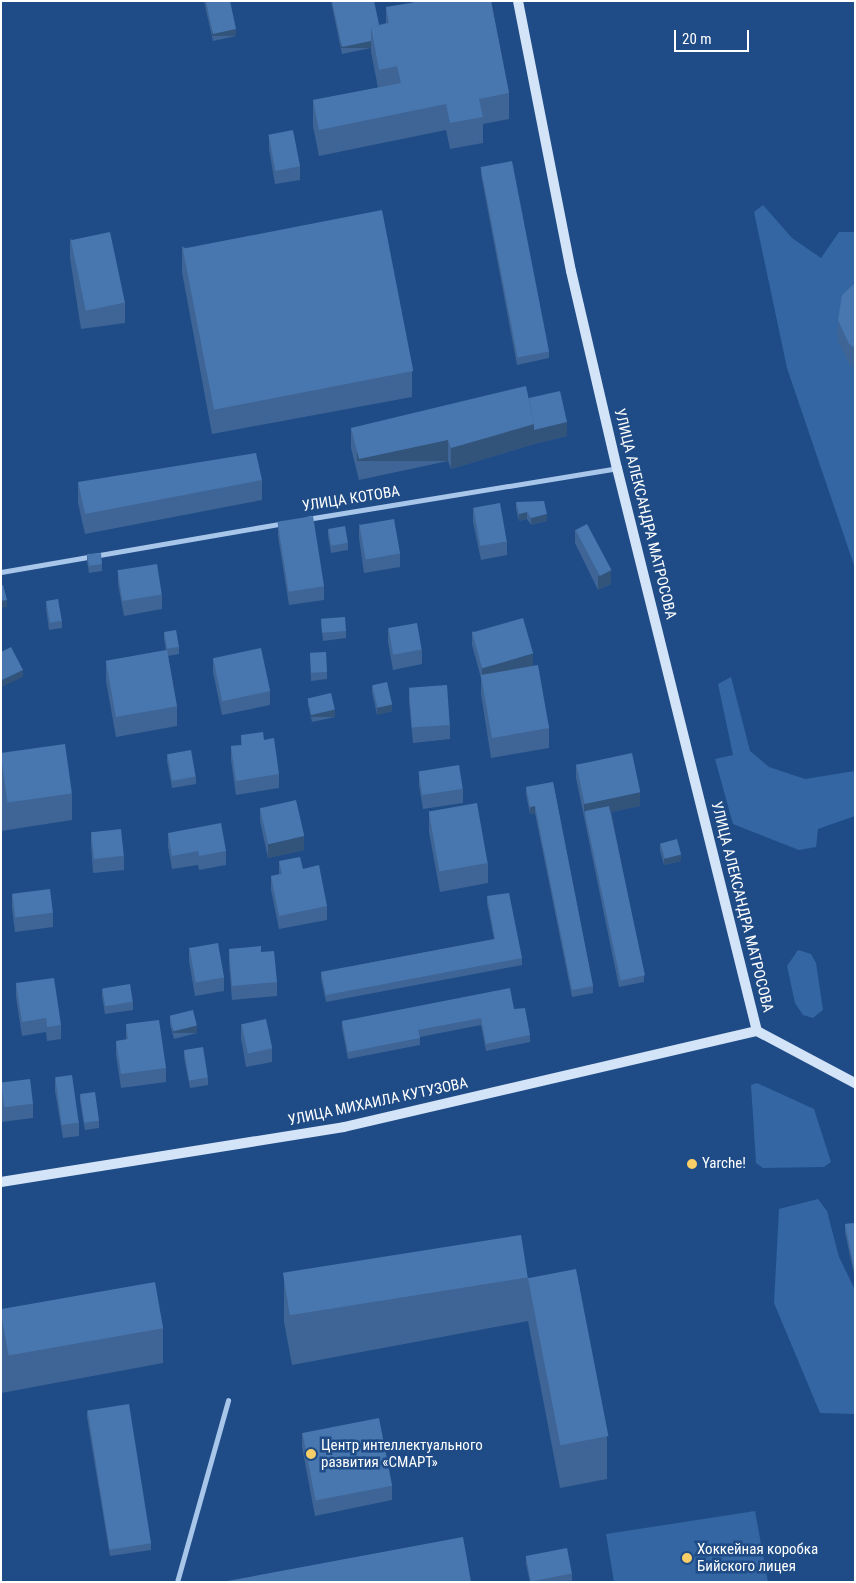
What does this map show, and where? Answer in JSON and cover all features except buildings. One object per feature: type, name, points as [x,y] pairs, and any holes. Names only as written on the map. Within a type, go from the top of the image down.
[{"type":"street","name":"УЛИЦА АЛЕКСАНДРА МАТРОСОВА","points":[[518,1],[571,271],[617,468],[758,1031]]},
{"type":"street","name":"УЛИЦА КОТОВА","points":[[1,572],[617,468]]},
{"type":"street","points":[[758,1031],[855,1083]]},
{"type":"street","name":"УЛИЦА МИХАИЛА КУТУЗОВА","points":[[1,1182],[344,1128],[758,1031]]},
{"type":"street","points":[[177,1582],[228,1400]]},
{"type":"shaded area","points":[[763,205],[792,238],[821,258],[839,232],[855,232],[855,568],[787,368],[754,212]]},
{"type":"shaded area","points":[[731,677],[750,751],[769,767],[805,779],[855,771],[855,816],[818,829],[816,847],[799,850],[733,824],[715,759],[733,755],[718,684]]},
{"type":"shaded area","points":[[798,950],[811,954],[816,963],[823,1010],[813,1018],[803,1015],[795,1003],[787,966]]},
{"type":"shaded area","points":[[757,1083],[814,1109],[831,1162],[824,1167],[763,1168],[756,1163],[751,1085]]},
{"type":"shaded area","points":[[818,1199],[827,1211],[839,1257],[855,1290],[855,1414],[820,1413],[774,1303],[779,1209]]},
{"type":"shaded area","name":"Хоккейная коробка Бийского лицея","points":[[755,1511],[768,1582],[614,1582],[606,1534]]},
{"type":"place","name":"Yarche!","points":[[692,1164]]},
{"type":"place","name":"Центр интеллектуального развития «СМАРТ»","points":[[311,1454]]},
{"type":"place","name":"Хоккейная коробка Бийского лицея","points":[[687,1558]]}]
